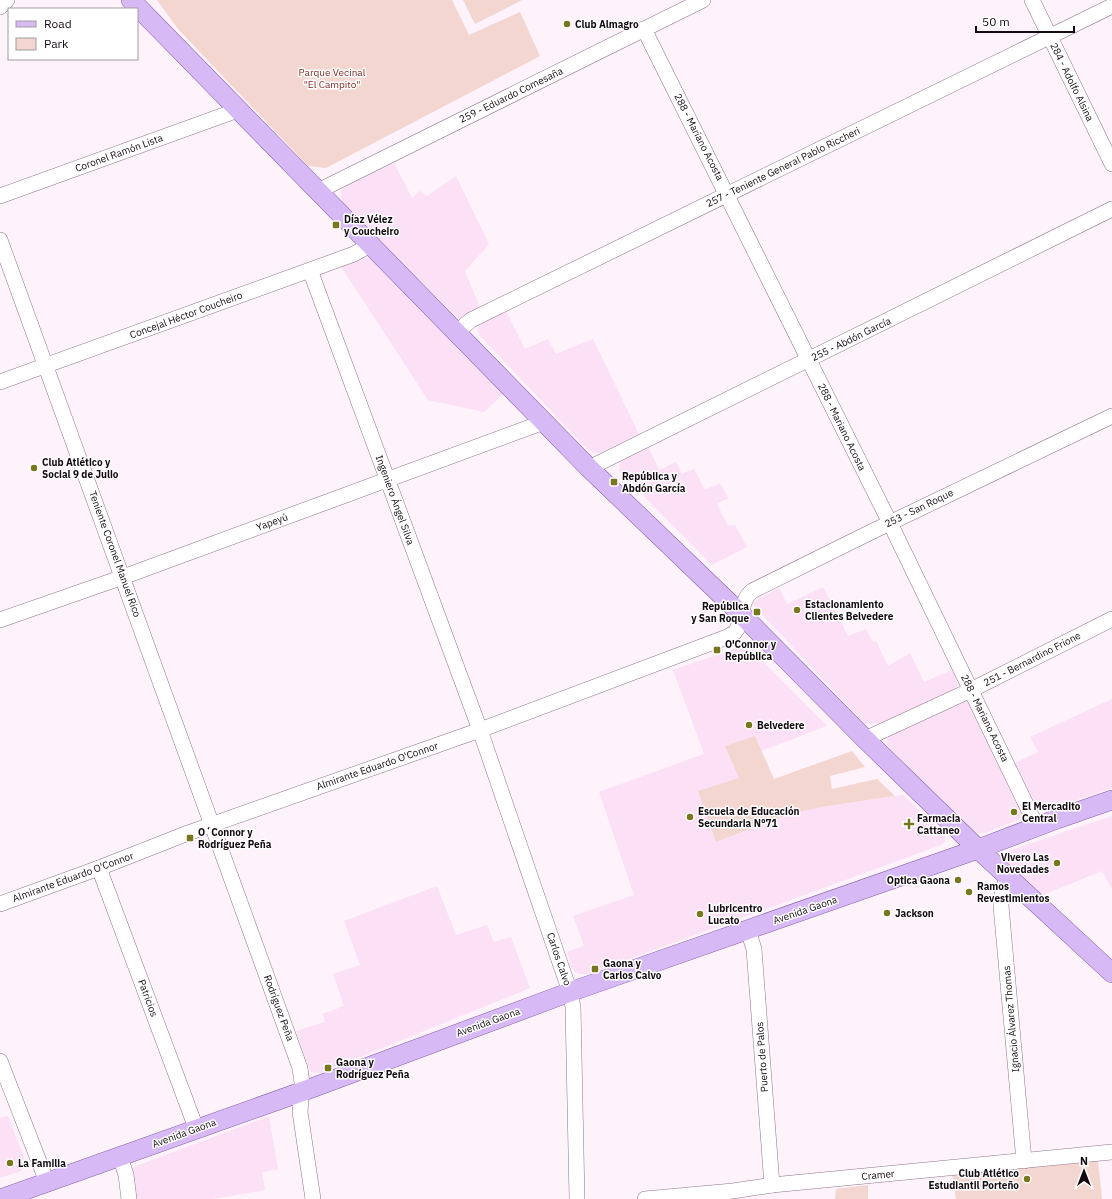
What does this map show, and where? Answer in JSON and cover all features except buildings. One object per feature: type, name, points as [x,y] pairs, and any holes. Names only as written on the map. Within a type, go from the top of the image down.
[{"type":"main road","points":[[131,0],[589,468],[741,614],[865,739],[978,849],[1112,973]]},
{"type":"main road","points":[[143,0],[182,52]]},
{"type":"main road","name":"Avenida Gaona","points":[[1,1199],[196,1128],[301,1092],[570,992],[978,849],[1112,800]]},
{"type":"street","points":[[0,7],[7,0]]},
{"type":"street","name":"259 - Eduardo Comesaña","points":[[318,191],[703,0]]},
{"type":"street","name":"284 - Adolfo Alsina","points":[[1032,0],[1112,164]]},
{"type":"street","name":"257 - Teniente General Pablo Riccheri","points":[[457,332],[471,320],[1112,6]]},
{"type":"street","name":"288 - Mariano Acosta","points":[[644,29],[890,523],[1037,827]]},
{"type":"street","name":"Coronel Ramón Lista","points":[[0,196],[238,110]]},
{"type":"street","name":"255 - Abdón García","points":[[589,468],[1112,209]]},
{"type":"street","name":"Teniente Coronel Manuel Rico","points":[[0,240],[213,824]]},
{"type":"street","name":"Concejal Héctor Coucheiro","points":[[0,382],[354,254],[370,245]]},
{"type":"street","name":"Ingeniero Ángel Silva","points":[[310,270],[480,730]]},
{"type":"street","name":"253 - San Roque","points":[[741,614],[743,602],[747,594],[752,591],[1112,416]]},
{"type":"street","name":"Yapeyú","points":[[0,620],[123,577],[544,422]]},
{"type":"street","name":"Almirante Eduardo O'Connor","points":[[0,904],[213,824],[480,730],[727,637],[735,633],[739,625],[741,614]]},
{"type":"street","name":"251 - Bernardino Frione","points":[[865,739],[971,690],[1112,619]]},
{"type":"street","name":"Carlos Calvo","points":[[480,730],[570,992],[573,1007],[578,1199]]},
{"type":"street","name":"Rodríguez Peña","points":[[213,824],[300,1068],[302,1079],[300,1112],[313,1199]]},
{"type":"street","name":"Patricios","points":[[99,868],[196,1128]]},
{"type":"street","name":"Ignacio Álvarez Thomas","points":[[1007,877],[1001,898],[1001,906],[1024,1161]]},
{"type":"street","name":"Puerto de Palos","points":[[748,930],[754,949],[772,1185]]},
{"type":"street","points":[[0,1061],[46,1182]]},
{"type":"street","name":"Cramer","points":[[645,1199],[733,1195],[772,1185],[1112,1152]]},
{"type":"street","points":[[120,1156],[126,1175],[129,1199]]},
{"type":"shaded area","points":[[394,163],[412,198],[420,191],[427,196],[456,176],[489,244],[465,271],[481,310],[463,318],[458,318],[343,204],[341,191],[344,186]]},
{"type":"shaded area","points":[[362,258],[367,258],[372,261],[504,393],[484,412],[428,400],[340,265]]},
{"type":"shaded area","points":[[505,309],[525,349],[548,339],[556,354],[593,339],[639,434],[600,453],[594,453],[588,450],[479,335],[478,330],[482,321]]},
{"type":"shaded area","points":[[647,444],[659,470],[676,462],[682,474],[694,469],[705,490],[720,483],[728,498],[717,504],[728,526],[735,525],[747,547],[712,565],[619,471],[620,462]]},
{"type":"shaded area","points":[[823,587],[848,636],[866,629],[873,642],[876,641],[888,666],[910,653],[924,682],[954,669],[958,685],[955,690],[880,723],[865,724],[754,606],[755,601],[779,588],[787,604]]},
{"type":"shaded area","points":[[741,647],[752,650],[827,726],[761,751],[755,736],[716,842],[790,814],[822,807],[903,795],[945,835],[945,842],[941,845],[588,974],[580,974],[575,972],[571,967],[567,952],[584,946],[573,916],[634,895],[599,792],[704,754],[673,670]]},
{"type":"shaded area","points":[[1112,699],[1112,788],[1048,810],[1037,807],[1015,763],[1038,752],[1030,737]]},
{"type":"shaded area","points":[[961,702],[967,702],[971,706],[1024,811],[1022,817],[1018,820],[984,833],[970,833],[887,745],[888,736]]},
{"type":"shaded area","points":[[1112,816],[1112,889],[1102,871],[1038,897],[1007,864],[1005,856],[1009,851]]},
{"type":"shaded area","points":[[437,886],[456,935],[487,925],[494,942],[511,937],[530,988],[321,1073],[310,1071],[296,1031],[325,1022],[323,1014],[344,1006],[333,974],[360,965],[344,921]]},
{"type":"shaded area","points":[[8,1116],[26,1163],[21,1171],[0,1178],[0,1118]]},
{"type":"shaded area","points":[[269,1116],[278,1169],[262,1172],[265,1190],[213,1199],[133,1199],[131,1170],[136,1166]]},
{"type":"green space","name":"Parque Vecinal \"El Campito\"","points":[[157,0],[452,0],[469,35],[520,12],[540,56],[326,168],[308,166],[178,29]]},
{"type":"green space","points":[[463,0],[522,0],[475,24]]},
{"type":"green space","points":[[755,736],[774,779],[852,751],[865,767],[830,776],[832,789],[877,779],[895,796],[822,807],[790,814],[716,842],[698,791],[739,778],[725,746]]},
{"type":"green space","name":"Club Atlético Estudiantil Porteño","points":[[1098,1160],[1102,1199],[956,1199],[952,1173]]},
{"type":"green space","points":[[868,1185],[868,1199],[835,1199],[836,1189]]},
{"type":"place","name":"Club Almagro","points":[[567,24]]},
{"type":"place","name":"Díaz Vélez y Coucheiro","points":[[336,225]]},
{"type":"place","name":"Club Atlético y Social 9 de Julio","points":[[34,468]]},
{"type":"place","name":"República y Abdón García","points":[[614,482]]},
{"type":"place","name":"Estacionamiento Clientes Belvedere","points":[[797,610]]},
{"type":"place","name":"República y San Roque","points":[[757,612]]},
{"type":"place","name":"O'Connor y República","points":[[717,650]]},
{"type":"place","name":"Belvedere","points":[[749,725]]},
{"type":"place","name":"El Mercadito Central","points":[[1014,812]]},
{"type":"place","name":"Escuela de Educación Secundaria N°71","points":[[690,817]]},
{"type":"place","name":"Farmacia Cattaneo","points":[[909,824]]},
{"type":"place","name":"O´Connor y Rodríguez Peña","points":[[190,838]]},
{"type":"place","name":"Vivero Las Novedades","points":[[1057,863]]},
{"type":"place","name":"Optica Gaona","points":[[958,880]]},
{"type":"place","name":"Ramos Revestimientos","points":[[969,892]]},
{"type":"place","name":"Jackson","points":[[887,913]]},
{"type":"place","name":"Lubricentro Lucato","points":[[700,914]]},
{"type":"place","name":"Gaona y Carlos Calvo","points":[[595,969]]},
{"type":"place","name":"Gaona y Rodríguez Peña","points":[[328,1068]]},
{"type":"place","name":"La Familia","points":[[10,1163]]},
{"type":"place","name":"Club Atlético Estudiantil Porteño","points":[[1027,1179]]}]
